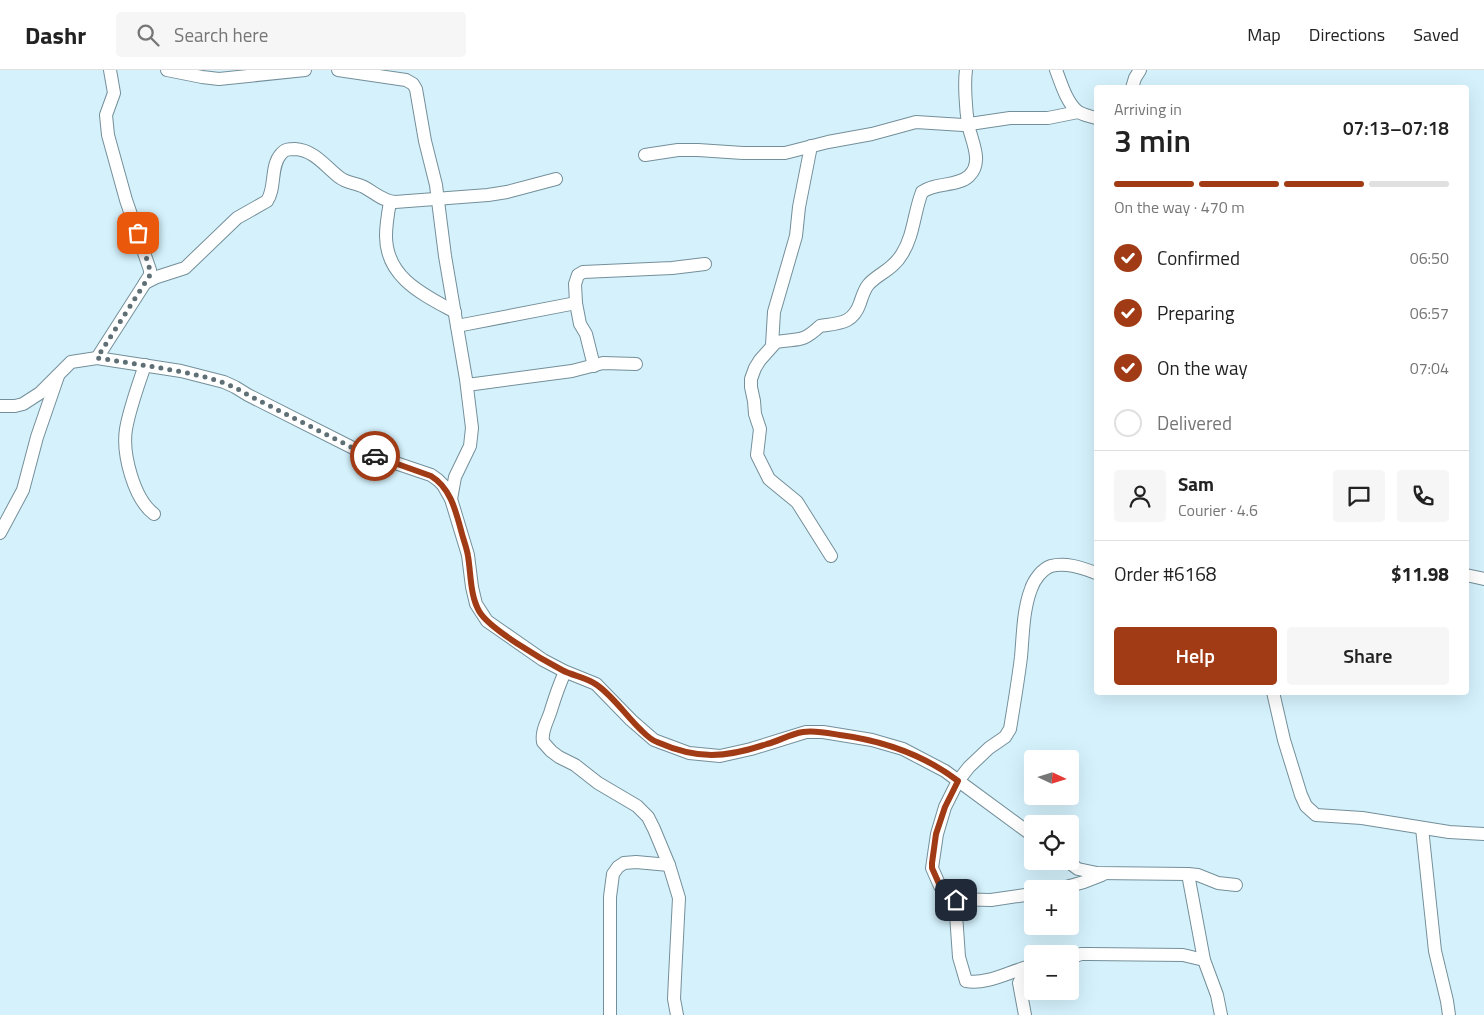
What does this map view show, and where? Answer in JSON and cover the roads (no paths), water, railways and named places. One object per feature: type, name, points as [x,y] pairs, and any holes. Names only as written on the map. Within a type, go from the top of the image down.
[{"type":"street","points":[[97,358],[150,275],[149,266],[126,200],[107,127],[107,111],[114,93],[110,70]]},
{"type":"street","points":[[167,70],[202,77],[219,78],[305,70]]},
{"type":"street","points":[[338,70],[408,75],[418,96],[425,141],[436,185],[445,256],[467,385],[472,428],[472,439],[457,470],[451,499]]},
{"type":"street","points":[[831,556],[798,502],[769,479],[757,455],[760,429],[754,414],[751,379],[755,368],[772,345],[778,342],[806,338],[820,326],[846,322],[857,312],[866,287],[888,270],[902,254],[909,239],[922,192],[937,185],[958,182],[969,176],[974,170],[975,146],[968,125],[966,70]]},
{"type":"street","points":[[1056,70],[1066,96],[1078,112]]},
{"type":"street","points":[[1133,85],[1140,70]]},
{"type":"street","points":[[645,155],[678,150],[785,153],[872,134],[916,122],[968,125],[1010,118],[1048,118],[1078,112],[1094,117]]},
{"type":"street","points":[[772,345],[774,312],[796,236],[799,207],[811,146]]},
{"type":"street","points":[[145,283],[185,268],[236,218],[267,201],[278,159],[288,149],[305,150],[319,159],[340,178],[390,202],[403,203],[507,192],[556,179]]},
{"type":"street","points":[[390,202],[386,237],[388,252],[396,268],[416,291],[454,312]]},
{"type":"street","points":[[594,366],[586,334],[580,324],[576,303],[577,278],[583,272],[672,268],[705,264]]},
{"type":"street","points":[[457,326],[576,303]]},
{"type":"street","points":[[0,406],[23,404],[40,393],[73,362],[97,358],[181,371],[224,382],[357,450],[431,476],[443,485],[451,499],[468,555],[472,587],[479,611],[486,621],[544,660],[565,672],[596,684],[631,720],[654,740],[689,753],[709,756],[728,755],[751,750],[811,731],[872,740],[903,749],[945,771],[1024,830]]},
{"type":"street","points":[[467,385],[564,373],[610,363],[636,364]]},
{"type":"street","points":[[145,365],[128,419],[126,446],[132,477],[139,496],[154,514]]},
{"type":"street","points":[[0,532],[23,490],[37,437],[59,374]]},
{"type":"street","points":[[1024,895],[991,900],[956,900],[950,898],[940,886],[932,868],[936,834],[945,807],[958,781],[969,767],[989,748],[1005,737],[1010,729],[1021,657],[1024,622],[1029,596],[1034,583],[1045,570],[1052,566],[1073,566],[1094,572]]},
{"type":"street","points":[[1469,576],[1484,579]]},
{"type":"street","points":[[565,672],[557,689],[544,730],[542,738],[544,745],[598,783],[629,800],[648,817],[654,829],[678,893],[674,999],[677,1015]]},
{"type":"street","points":[[1274,695],[1284,740],[1301,795],[1306,806],[1312,812],[1319,816],[1362,818],[1449,832],[1484,834]]},
{"type":"street","points":[[1422,828],[1435,951],[1448,1001],[1449,1015]]},
{"type":"street","points":[[610,1015],[610,897],[613,874],[624,863],[669,865]]},
{"type":"street","points":[[1079,869],[1104,874],[1188,874],[1218,883],[1236,885]]},
{"type":"street","points":[[1079,883],[1104,874]]},
{"type":"street","points":[[1188,874],[1204,960],[1217,995],[1221,1015]]},
{"type":"street","points":[[956,900],[959,956],[966,982],[988,980],[1024,969]]},
{"type":"street","points":[[1079,955],[1183,956],[1204,960]]},
{"type":"street","points":[[1024,974],[1019,983],[1025,1015]]}]
